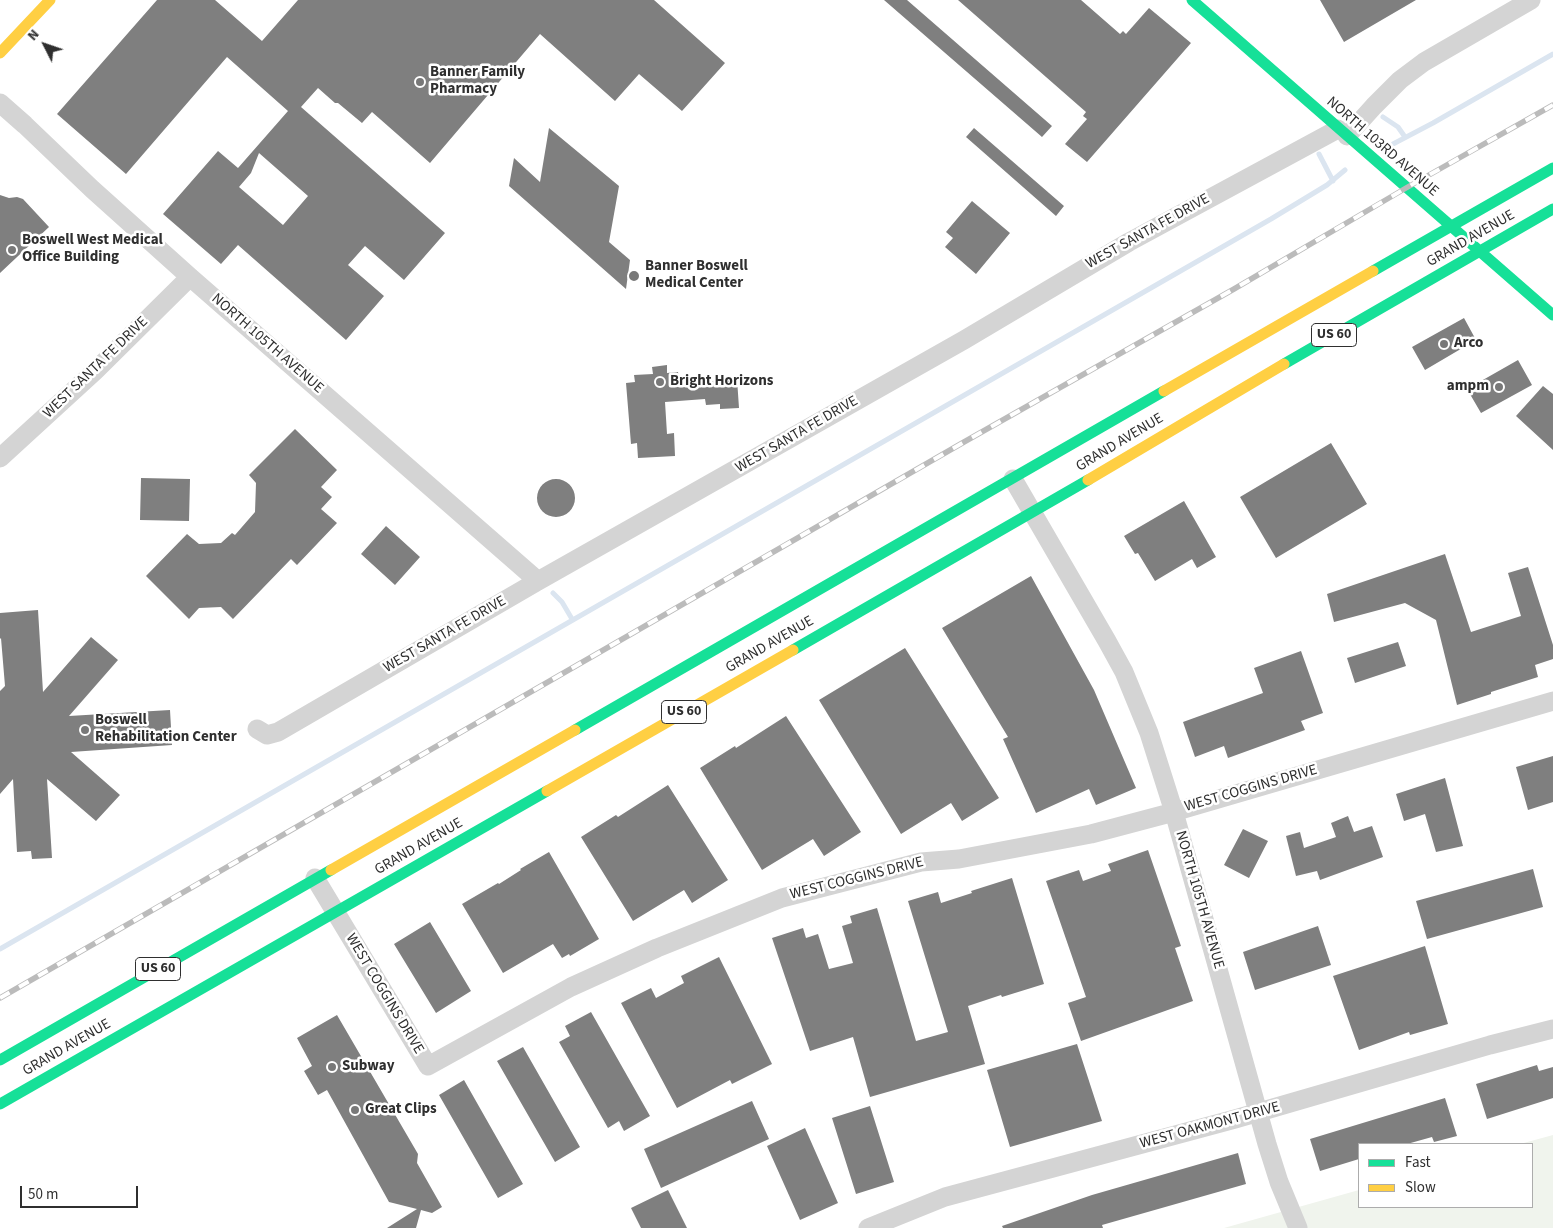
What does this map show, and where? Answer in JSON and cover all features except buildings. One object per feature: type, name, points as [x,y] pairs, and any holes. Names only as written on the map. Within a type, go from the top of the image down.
[{"type":"main road","points":[[0,53],[50,0]]},
{"type":"main road","name":"NORTH 103RD AVENUE","points":[[1192,0],[1553,314]]},
{"type":"main road","name":"GRAND AVENUE","points":[[0,1060],[1553,168]]},
{"type":"main road","name":"GRAND AVENUE","points":[[0,1104],[1032,513],[1553,209]]},
{"type":"street","name":"WEST SANTA FE DRIVE","points":[[257,729],[267,735],[278,732],[538,580],[964,340],[1129,242],[1343,132],[1408,74],[1448,47],[1531,0]]},
{"type":"street","name":"NORTH 105TH AVENUE","points":[[0,103],[190,277],[538,580]]},
{"type":"street","name":"WEST SANTA FE DRIVE","points":[[0,458],[94,371],[190,277]]},
{"type":"street","name":"NORTH 105TH AVENUE","points":[[1013,479],[1124,672],[1149,733],[1174,812],[1258,1113],[1279,1182],[1298,1228]]},
{"type":"street","name":"WEST COGGINS DRIVE","points":[[315,878],[428,1066],[571,987],[665,945],[782,898],[921,862],[959,859],[1091,834],[1174,812],[1553,701]]},
{"type":"street","name":"WEST OAKMONT DRIVE","points":[[868,1228],[945,1197],[1258,1113],[1490,1045],[1553,1029]]},
{"type":"shaded area","points":[[1553,1135],[1553,1228],[1224,1228],[1358,1190],[1358,1208],[1533,1208],[1533,1143],[1524,1143]]},
{"type":"waterway","points":[[1393,144],[1553,54]]},
{"type":"waterway","points":[[1383,117],[1398,127],[1405,137]]},
{"type":"waterway","points":[[1319,154],[1333,181]]},
{"type":"waterway","points":[[0,949],[1271,219],[1327,185],[1345,170]]},
{"type":"waterway","points":[[553,593],[562,602],[572,619]]},
{"type":"railway","points":[[0,998],[1553,105]]},
{"type":"traffic: fast","points":[[1192,0],[1553,315]]},
{"type":"traffic: fast","points":[[1373,271],[1553,168]]},
{"type":"traffic: fast","points":[[1284,364],[1553,209]]},
{"type":"traffic: fast","points":[[575,730],[1164,391]]},
{"type":"traffic: fast","points":[[793,650],[1088,480]]},
{"type":"traffic: fast","points":[[0,1104],[547,791]]},
{"type":"traffic: fast","points":[[0,1060],[331,870]]},
{"type":"traffic: slow","points":[[0,53],[50,0]]},
{"type":"traffic: slow","points":[[1164,391],[1373,271]]},
{"type":"traffic: slow","points":[[1088,480],[1284,364]]},
{"type":"traffic: slow","points":[[547,791],[793,650]]},
{"type":"traffic: slow","points":[[331,870],[575,730]]},
{"type":"place","name":"Banner Family Pharmacy","points":[[420,82]]},
{"type":"place","name":"Boswell West Medical Office Building","points":[[12,250]]},
{"type":"place","name":"Banner Boswell Medical Center","points":[[634,276]]},
{"type":"place","name":"Arco","points":[[1444,344]]},
{"type":"place","name":"Bright Horizons","points":[[660,382]]},
{"type":"place","name":"ampm","points":[[1499,387]]},
{"type":"place","name":"Boswell Rehabilitation Center","points":[[85,730]]},
{"type":"place","name":"Subway","points":[[332,1067]]},
{"type":"place","name":"Great Clips","points":[[355,1110]]}]
